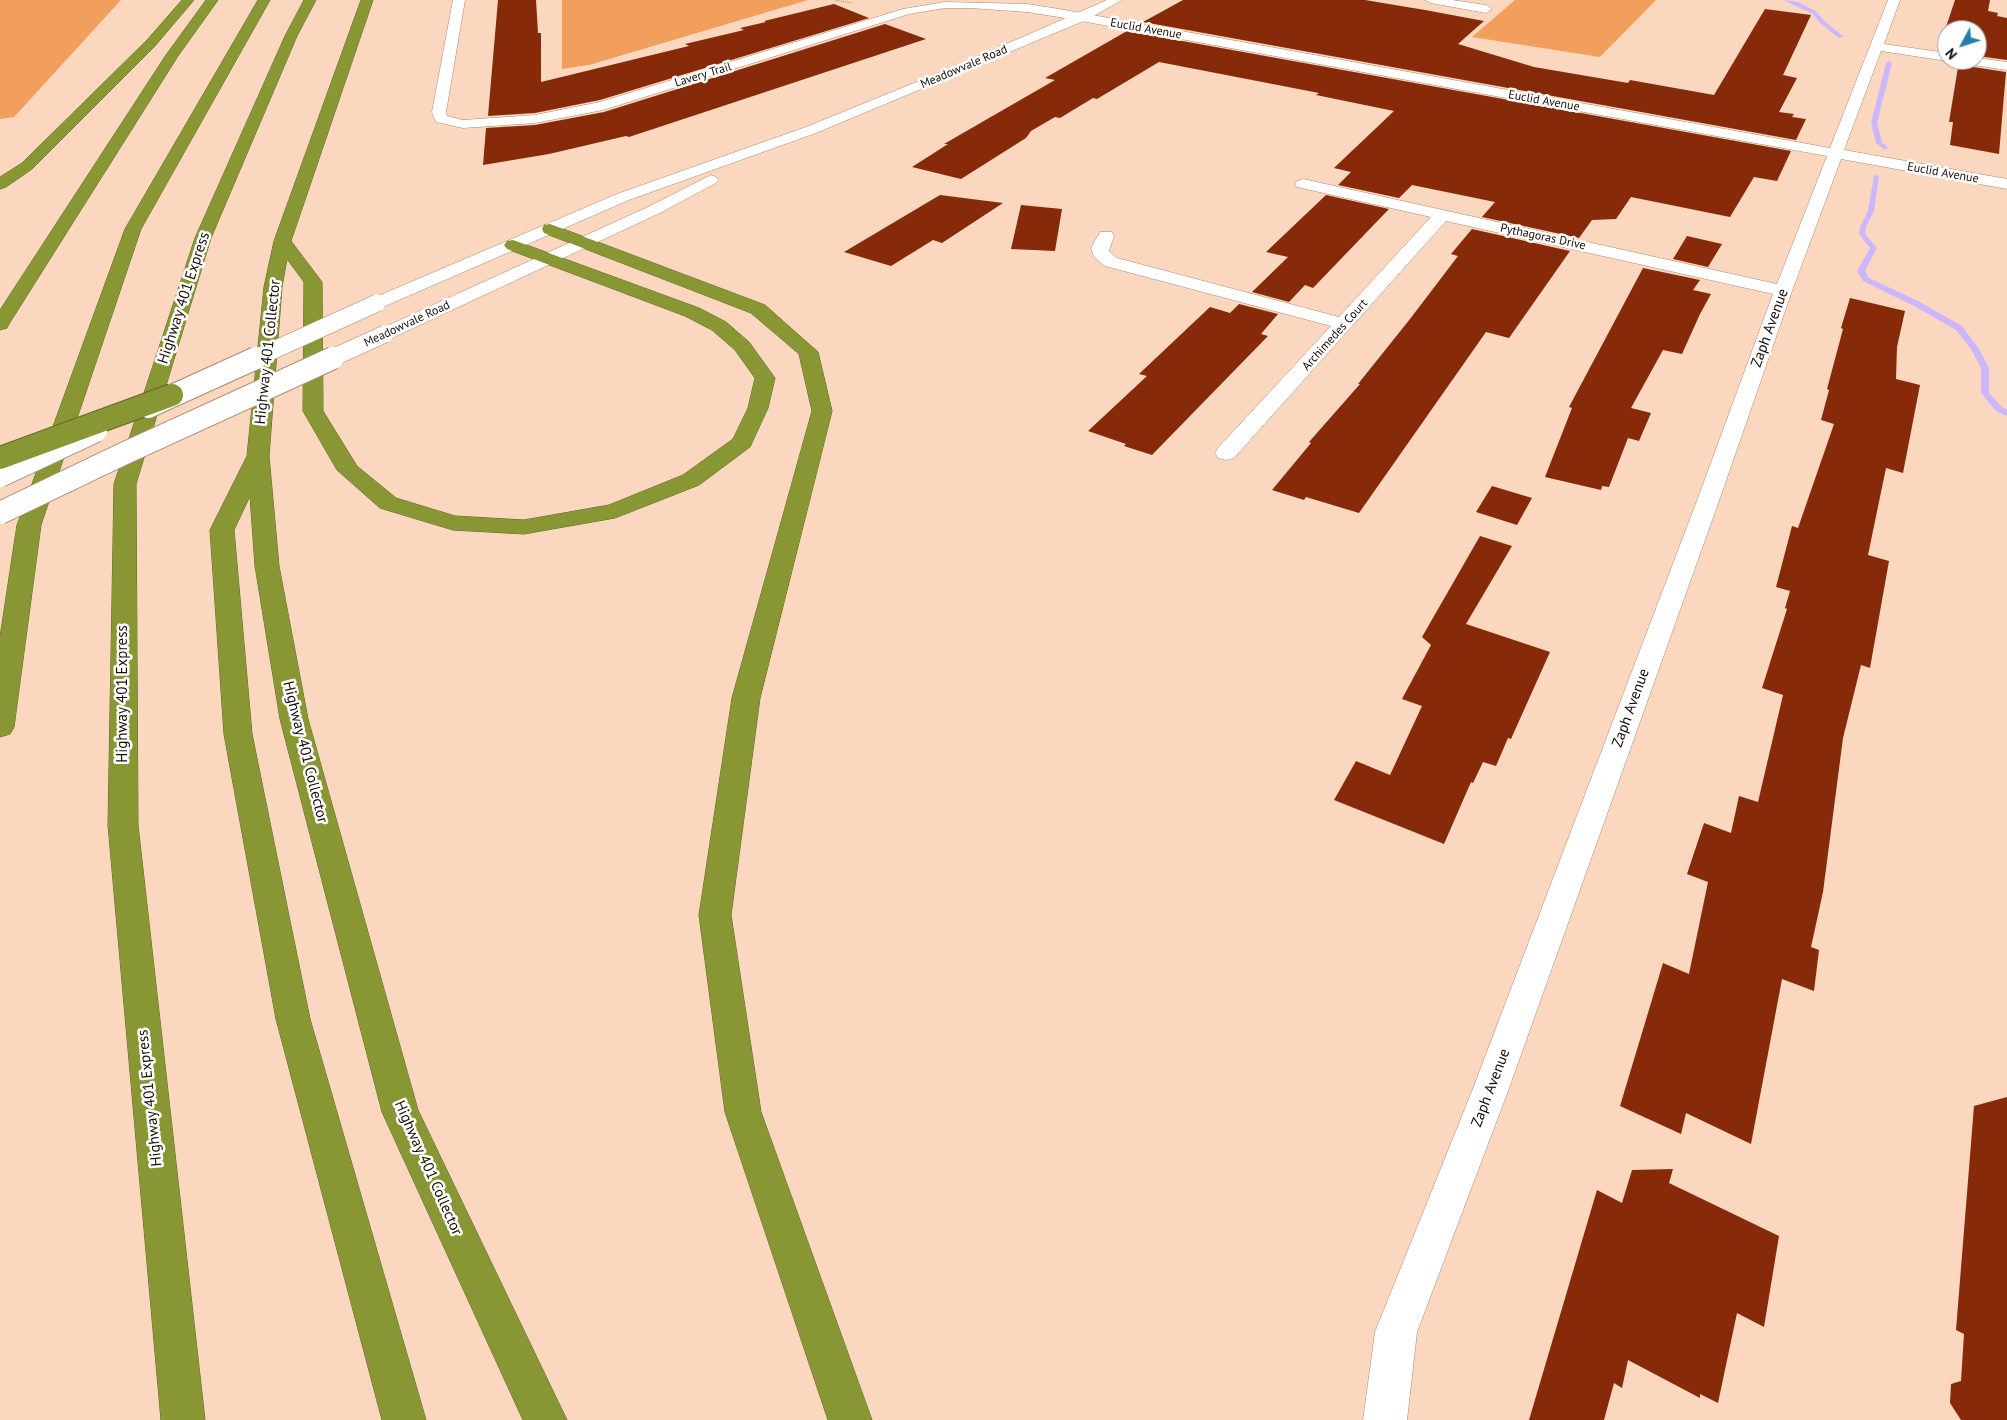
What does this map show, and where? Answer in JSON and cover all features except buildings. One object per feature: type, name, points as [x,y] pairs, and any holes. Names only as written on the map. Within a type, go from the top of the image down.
[{"type":"highway","points":[[0,184],[27,166],[151,43],[188,0]]},
{"type":"highway","points":[[0,324],[172,55],[212,0]]},
{"type":"highway","points":[[0,728],[29,525],[133,229],[264,0]]},
{"type":"highway","name":"Highway 401 Express","points":[[183,1420],[123,825],[125,484],[203,238],[291,36],[310,0]]},
{"type":"highway","name":"Highway 401 Collector","points":[[366,0],[282,241],[273,287],[258,456],[267,566],[294,719],[400,1112],[545,1420]]},
{"type":"highway","points":[[550,229],[682,278],[758,309],[808,352],[822,411],[746,698],[715,915],[743,1112],[850,1420]]},
{"type":"highway","points":[[282,241],[312,282],[313,411],[348,470],[388,502],[453,523],[524,527],[615,511],[691,480],[742,442],[758,408],[766,378],[742,346],[719,326],[692,312],[513,245]]},
{"type":"highway","points":[[0,458],[172,396]]},
{"type":"highway","points":[[258,456],[222,530],[238,734],[293,1019],[404,1420]]},
{"type":"street","name":"Lavery Trail","points":[[459,0],[439,112],[442,119],[464,124],[535,119],[603,106],[924,7],[970,5],[1027,8],[1082,17]]},
{"type":"street","name":"Meadowvale Road","points":[[0,476],[377,303],[623,197],[810,130],[968,66],[1082,17],[1116,0]]},
{"type":"street","points":[[1431,0],[1486,9]]},
{"type":"street","name":"Zaph Avenue","points":[[1385,1420],[1396,1332],[1490,1091],[1783,291],[1837,154],[1875,46],[1883,32],[1894,0]]},
{"type":"street","name":"Euclid Avenue","points":[[1082,17],[2007,184]]},
{"type":"street","points":[[1875,46],[1937,55]]},
{"type":"street","points":[[1987,63],[2007,66]]},
{"type":"street","name":"Meadowvale Road","points":[[0,513],[123,454],[654,210],[810,130]]},
{"type":"street","name":"Pythagoras Drive","points":[[1303,184],[1783,291]]},
{"type":"street","name":"Archimedes Court","points":[[1226,453],[1442,215]]},
{"type":"street","points":[[1106,236],[1100,248],[1100,253],[1111,262],[1344,324]]},
{"type":"shaded area","points":[[0,0],[121,0],[14,117],[0,119]]},
{"type":"shaded area","points":[[562,0],[808,0],[589,65],[562,69]]},
{"type":"shaded area","points":[[1515,0],[1656,0],[1600,57],[1472,37]]},
{"type":"waterway","points":[[1785,0],[1796,3],[1815,13],[1822,22],[1841,37]]},
{"type":"waterway","points":[[1885,148],[1879,143],[1874,123],[1889,63]]},
{"type":"waterway","points":[[1876,176],[1871,211],[1863,227],[1862,234],[1874,248],[1861,271],[1866,279],[1917,304],[1959,328],[1975,349],[1985,368],[1985,393],[1999,409],[2007,413]]}]
